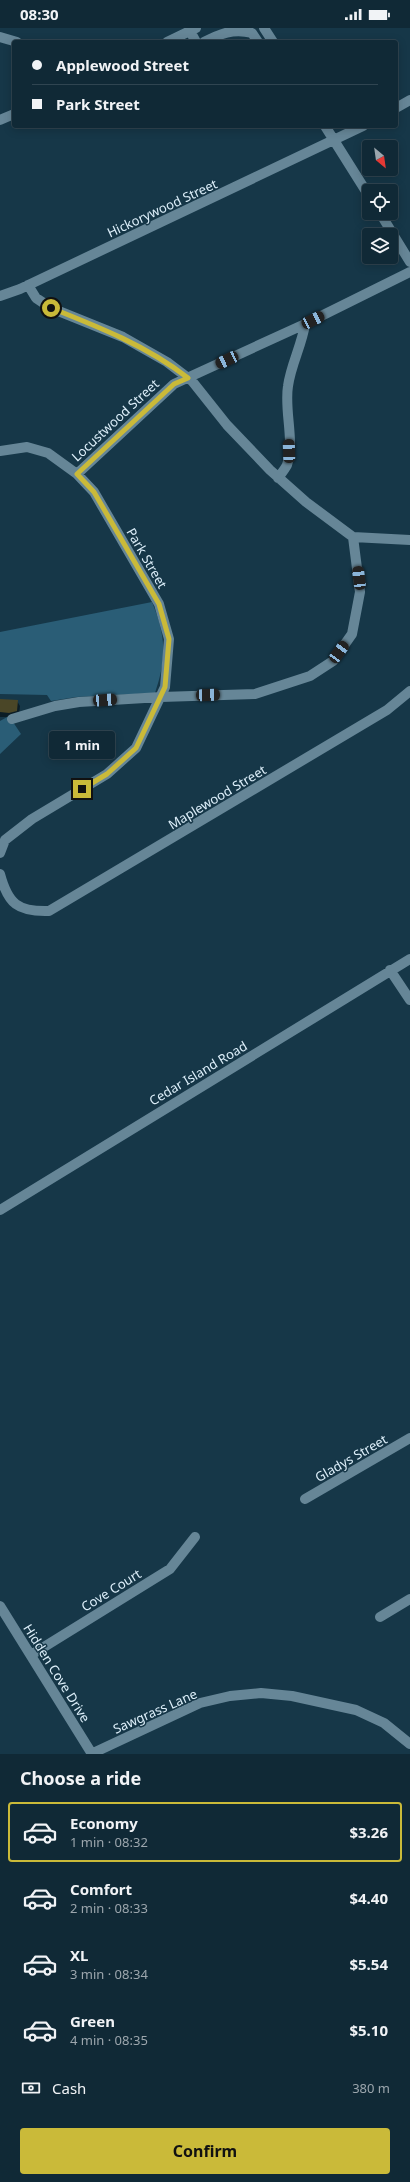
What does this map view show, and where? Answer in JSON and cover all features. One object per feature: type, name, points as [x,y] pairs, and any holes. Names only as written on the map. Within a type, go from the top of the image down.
[{"type":"street","points":[[264,28],[272,40]]},
{"type":"street","points":[[171,40],[193,30],[196,40]]},
{"type":"street","points":[[208,40],[225,32],[245,31],[252,33],[257,40]]},
{"type":"street","points":[[0,37],[12,41]]},
{"type":"street","points":[[0,120],[12,115]]},
{"type":"street","points":[[326,128],[362,185]]},
{"type":"street","name":"Hickorywood Street","points":[[0,296],[28,285],[359,128]]},
{"type":"street","points":[[384,220],[410,262]]},
{"type":"street","name":"Locustwood Street","points":[[77,474],[174,384],[305,324],[410,272]]},
{"type":"street","points":[[28,285],[36,298],[51,308],[122,337],[167,362],[188,378],[227,426],[278,478],[306,502],[353,537],[410,540]]},
{"type":"street","points":[[278,478],[286,466],[289,451],[288,387],[293,363],[303,337],[305,324]]},
{"type":"street","name":"Park Street","points":[[0,451],[26,447],[48,453],[77,474],[94,492],[159,604],[169,639],[165,687],[136,748],[107,774],[32,819],[5,840],[0,853]]},
{"type":"street","points":[[12,719],[55,706],[91,701],[255,694],[310,676],[333,661],[352,634],[360,592],[353,537]]},
{"type":"street","name":"Maplewood Street","points":[[0,874],[6,892],[19,907],[30,911],[49,911],[64,904],[387,710],[410,692]]},
{"type":"street","name":"Cedar Island Road","points":[[0,1210],[410,959]]},
{"type":"street","points":[[390,970],[410,1000]]},
{"type":"street","name":"Gladys Street","points":[[305,1499],[410,1438]]},
{"type":"street","name":"Cove Court","points":[[31,1655],[170,1569],[195,1537]]},
{"type":"street","points":[[380,1617],[410,1599]]},
{"type":"street","name":"Hidden Cove Drive","points":[[0,1606],[91,1754]]},
{"type":"street","name":"Sawgrass Lane","points":[[91,1754],[200,1703],[230,1696],[261,1693],[292,1696],[356,1710],[384,1723],[410,1744]]},
{"type":"shaded area","points":[[152,602],[160,626],[163,647],[162,669],[155,693],[76,697],[51,701],[47,695],[0,694],[0,632]]},
{"type":"shaded area","points":[[9,716],[21,734],[0,754],[0,721]]},
{"type":"building","points":[[0,699],[18,700],[17,711],[9,713],[0,712]]},
{"type":"route","points":[[51,308],[122,337],[167,362],[188,378],[174,384],[77,474],[94,492],[159,604],[169,639],[165,687],[136,748],[107,774],[82,789]]}]
